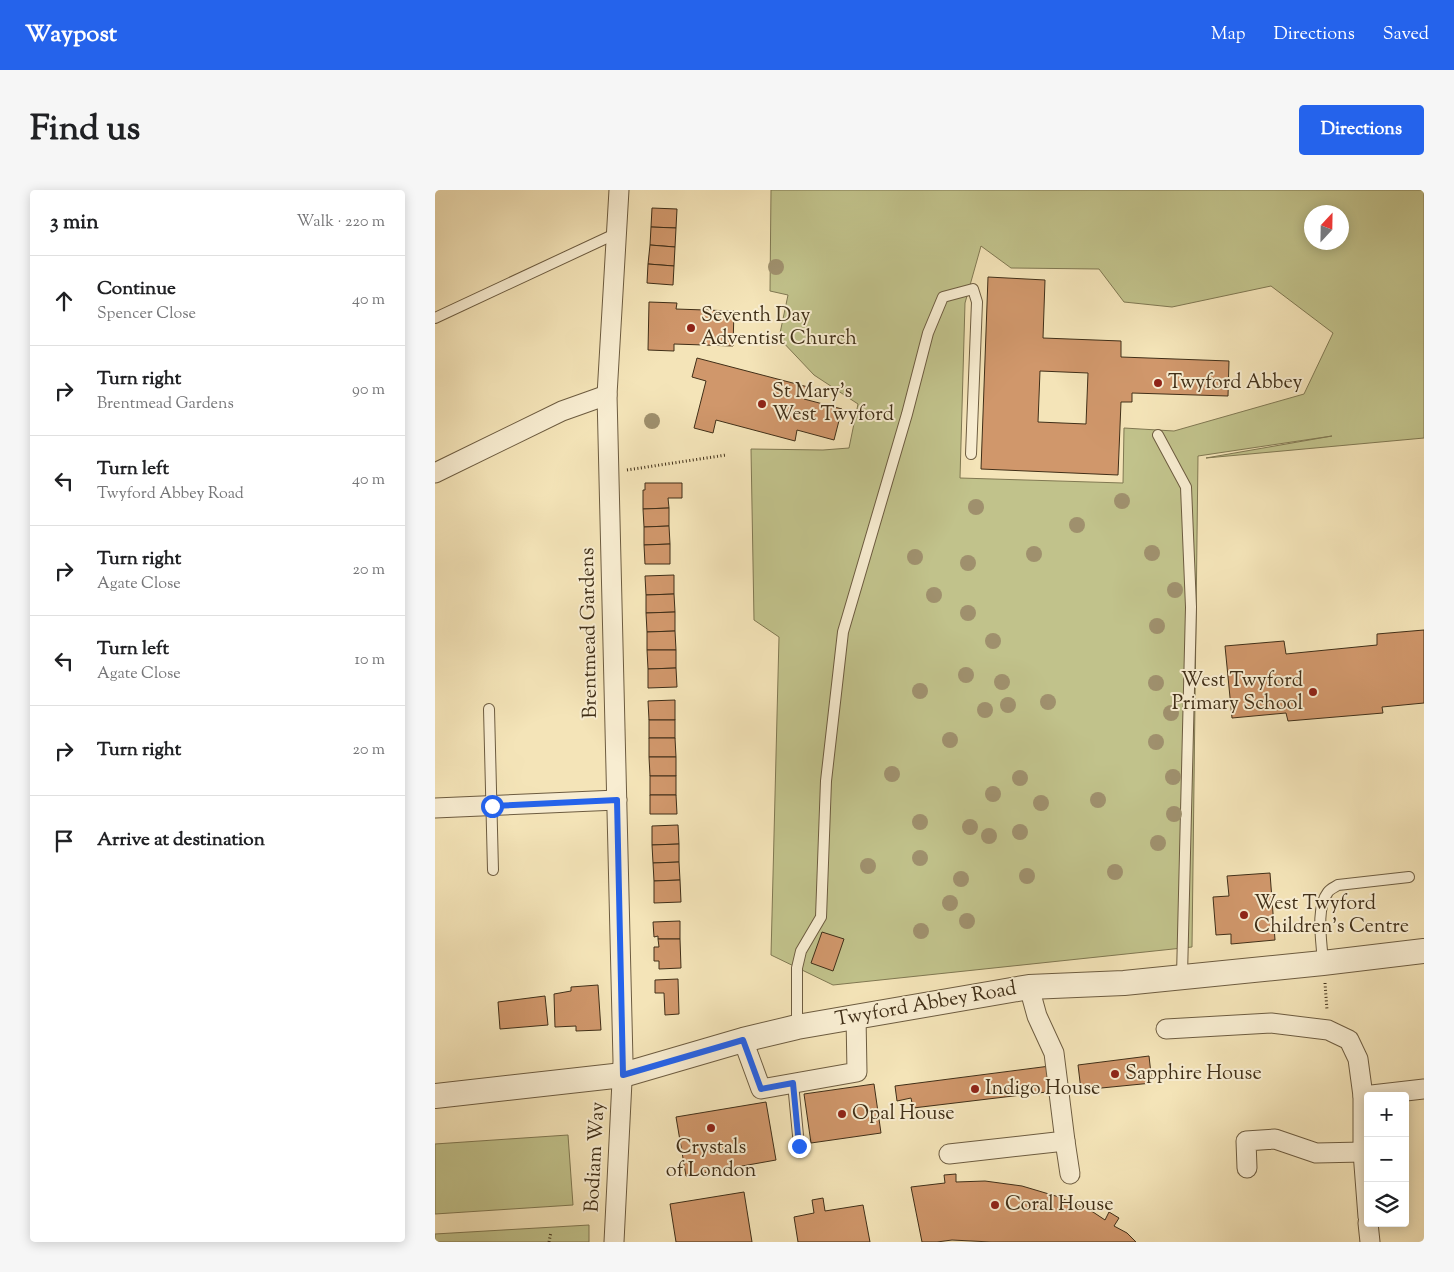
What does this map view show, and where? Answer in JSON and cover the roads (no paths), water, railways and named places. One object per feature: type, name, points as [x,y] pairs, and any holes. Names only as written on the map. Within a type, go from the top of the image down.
[{"type":"street","name":"Brentmead Gardens","points":[[619,190],[607,395],[623,1075]]},
{"type":"street","points":[[435,473],[562,411],[607,395]]},
{"type":"street","points":[[435,808],[617,800]]},
{"type":"street","name":"Twyford Abbey Road","points":[[435,1096],[623,1075],[743,1040],[797,1027],[1029,987],[1124,982],[1323,963],[1424,951]]},
{"type":"street","points":[[1029,987],[1037,1016],[1055,1053],[1070,1174]]},
{"type":"street","points":[[743,1040],[761,1089],[857,1072],[856,1016]]},
{"type":"street","points":[[1166,1029],[1271,1023],[1328,1030],[1349,1040],[1358,1059],[1363,1096],[1363,1152],[1365,1182]]},
{"type":"street","name":"Bodiam Way","points":[[614,1242],[623,1075]]},
{"type":"street","points":[[1363,1096],[1424,1089]]},
{"type":"street","points":[[1247,1168],[1246,1141],[1275,1139],[1316,1153],[1363,1152]]},
{"type":"street","points":[[949,1154],[1065,1141]]},
{"type":"street","points":[[1368,1227],[1370,1242]]},
{"type":"lane","points":[[435,318],[615,234]]},
{"type":"lane","points":[[797,1027],[797,968],[801,951],[821,917],[826,781],[843,632],[907,414],[928,333],[943,296],[973,289],[977,302],[971,454]]},
{"type":"lane","points":[[1158,435],[1187,487],[1191,607],[1182,976]]},
{"type":"lane","points":[[489,709],[493,870]]},
{"type":"lane","points":[[1323,963],[1320,928],[1322,906],[1329,891],[1338,885],[1409,877]]},
{"type":"lane","points":[[793,1083],[799,1146]]},
{"type":"place","name":"Seventh Day Adventist Church","points":[[691,328]]},
{"type":"place","name":"Twyford Abbey","points":[[1158,383]]},
{"type":"place","name":"St Mary's West Twyford","points":[[762,404]]},
{"type":"place","name":"West Twyford Primary School","points":[[1313,692]]},
{"type":"place","name":"West Twyford Children's Centre","points":[[1244,915]]},
{"type":"place","name":"Sapphire House","points":[[1115,1074]]},
{"type":"place","name":"Indigo House","points":[[975,1089]]},
{"type":"place","name":"Opal House","points":[[842,1114]]},
{"type":"place","name":"Crystals of London","points":[[711,1128]]},
{"type":"place","name":"Coral House","points":[[995,1205]]}]
